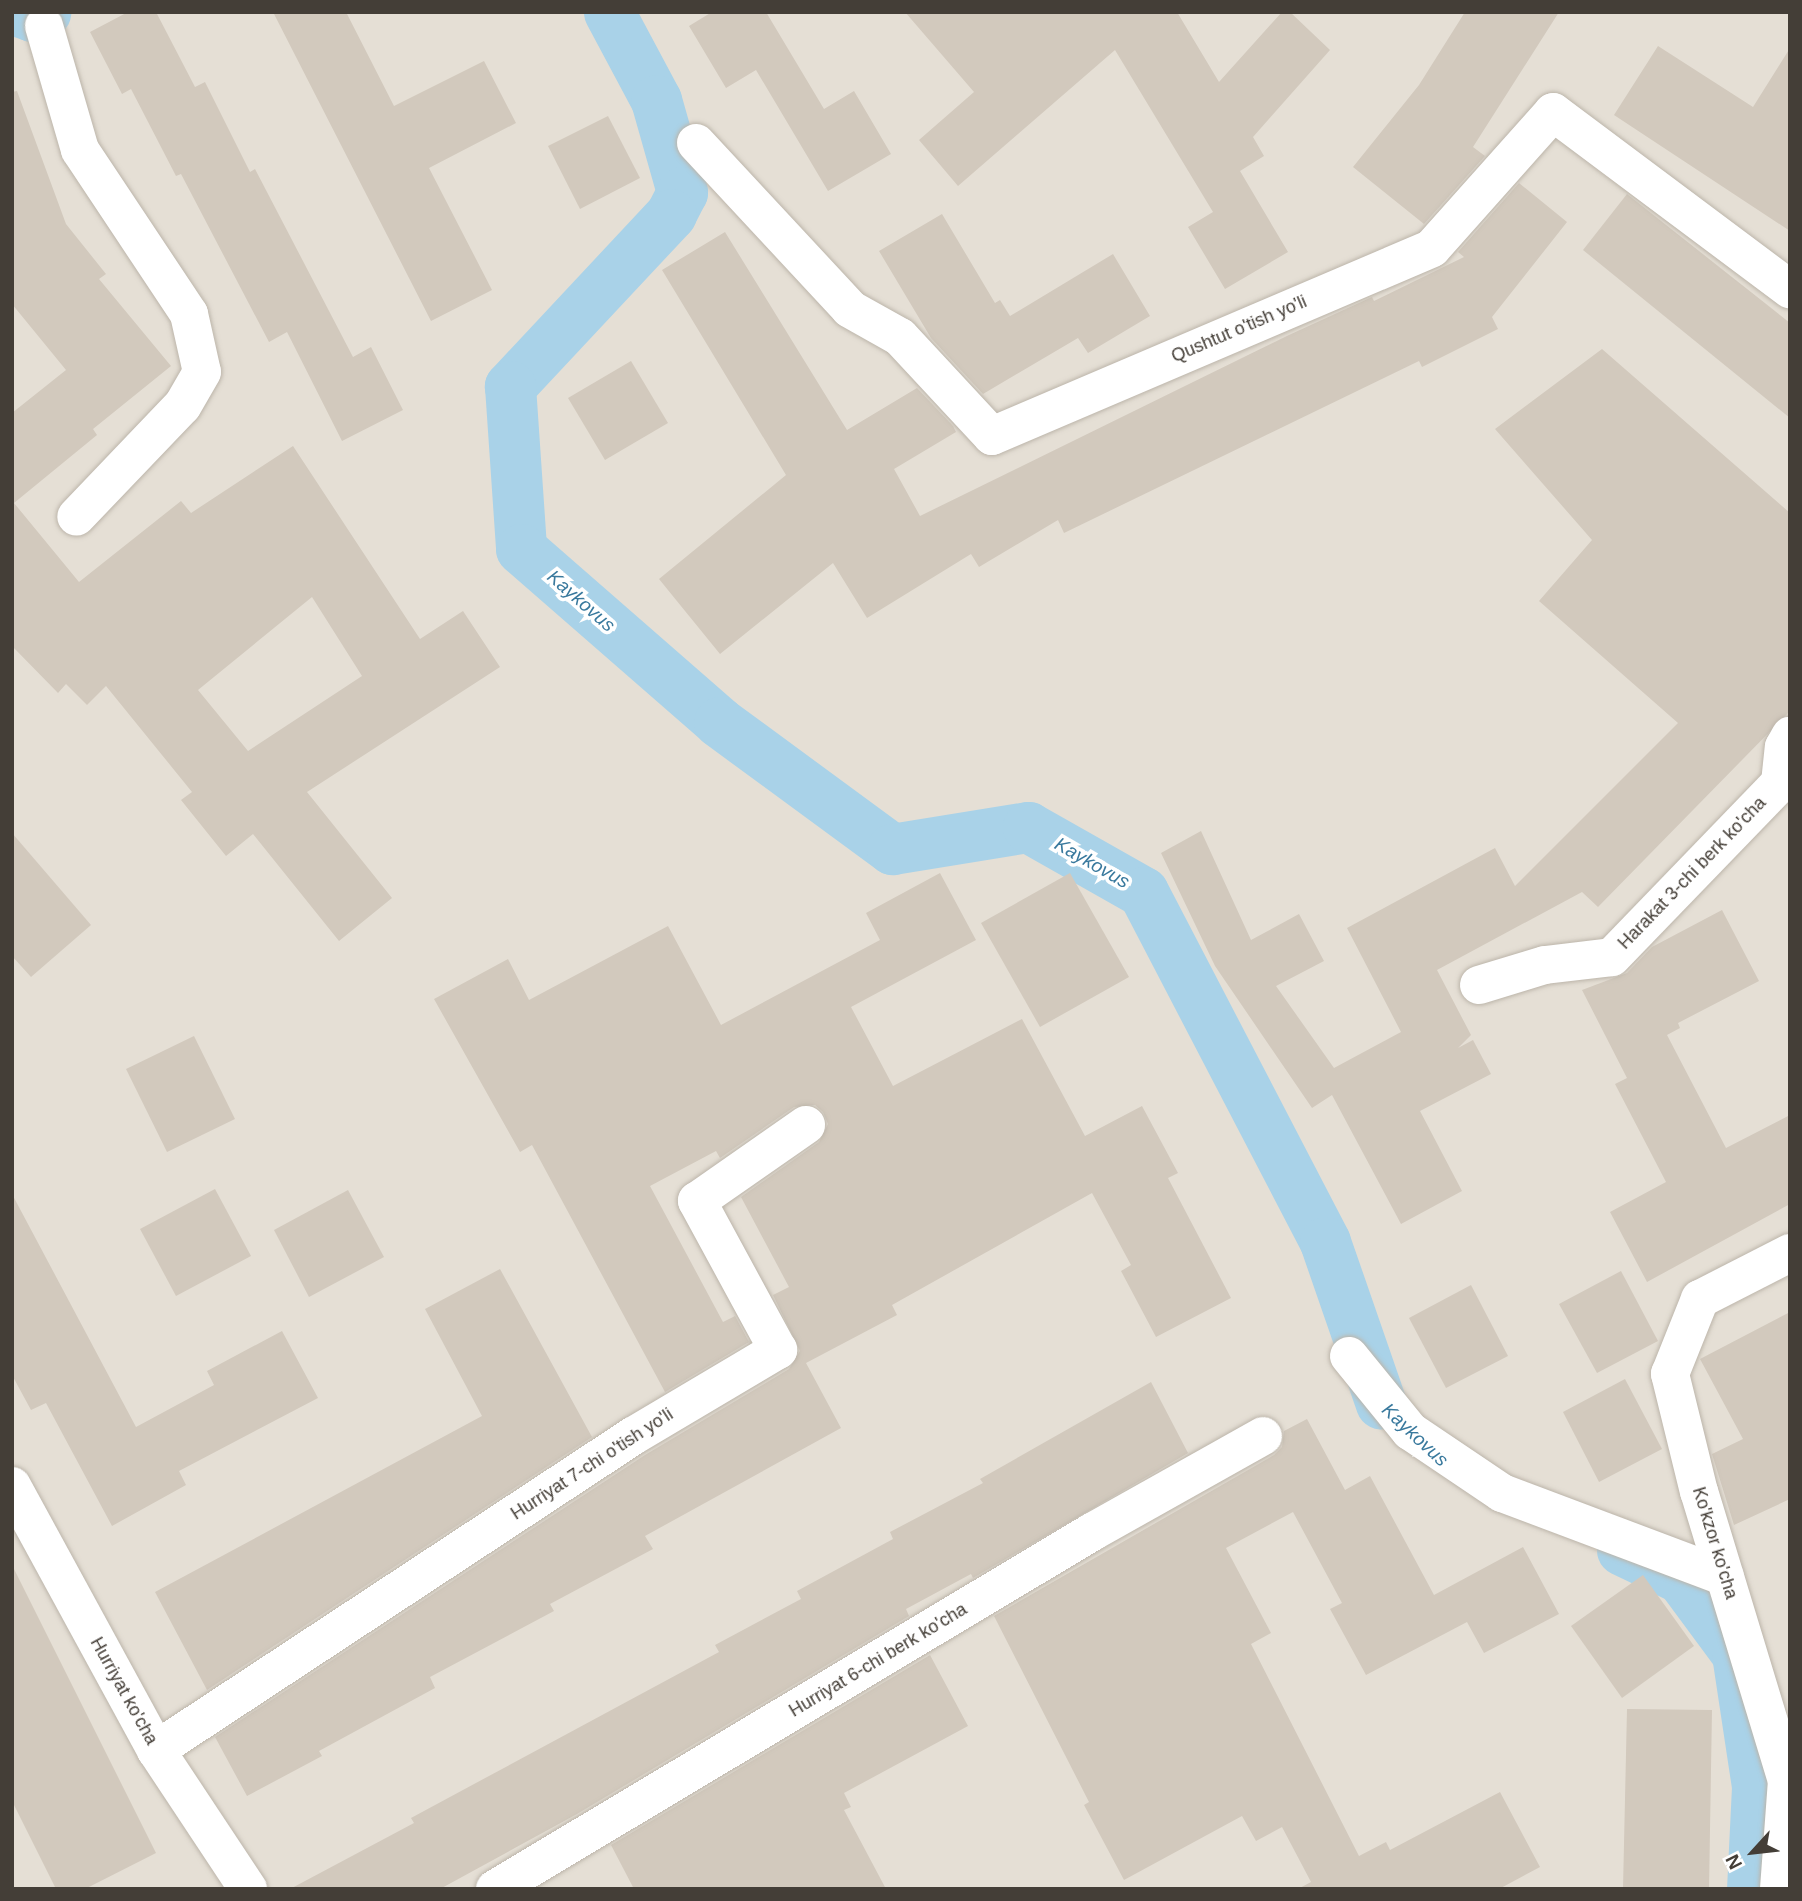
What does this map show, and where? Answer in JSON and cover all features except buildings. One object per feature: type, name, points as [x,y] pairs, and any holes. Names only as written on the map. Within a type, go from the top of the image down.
[{"type":"street","points":[[44,26],[80,150],[188,314],[202,372],[182,406],[76,517]]},
{"type":"street","name":"Qushtut o'tish yo'li","points":[[696,143],[850,309],[900,337],[992,436],[1432,248],[1553,112],[1790,289]]},
{"type":"street","points":[[1785,786],[1784,747],[1790,736]]},
{"type":"street","name":"Harakat 3-chi berk ko'cha","points":[[1479,985],[1545,965],[1612,957],[1785,786]]},
{"type":"street","name":"Hurriyat 7-chi o'tish yo'li","points":[[156,1750],[633,1436],[778,1350],[697,1201],[806,1125]]},
{"type":"street","name":"Ko'kzor ko'cha","points":[[1779,1889],[1787,1781],[1725,1577],[1670,1374],[1700,1299],[1790,1253]]},
{"type":"street","points":[[1349,1356],[1410,1431],[1502,1493],[1725,1577]]},
{"type":"street","name":"Hurriyat 6-chi berk ko'cha","points":[[495,1889],[1092,1532],[1263,1436]]},
{"type":"street","name":"Hurriyat ko'cha","points":[[12,1486],[156,1750],[248,1889]]},
{"type":"shaded area","points":[[12,12],[1790,12],[1790,1889],[12,1889]]},
{"type":"waterway","name":"Kaykovus","points":[[21,12],[32,16],[45,12]]},
{"type":"waterway","name":"Kaykovus","points":[[609,12],[656,100],[682,192],[671,214],[510,386],[521,549],[719,722],[892,849],[1028,827],[1143,892],[1325,1242],[1381,1404]]},
{"type":"waterway","name":"Kaykovus","points":[[1622,1550],[1681,1578],[1737,1654],[1757,1787],[1752,1889]]}]
